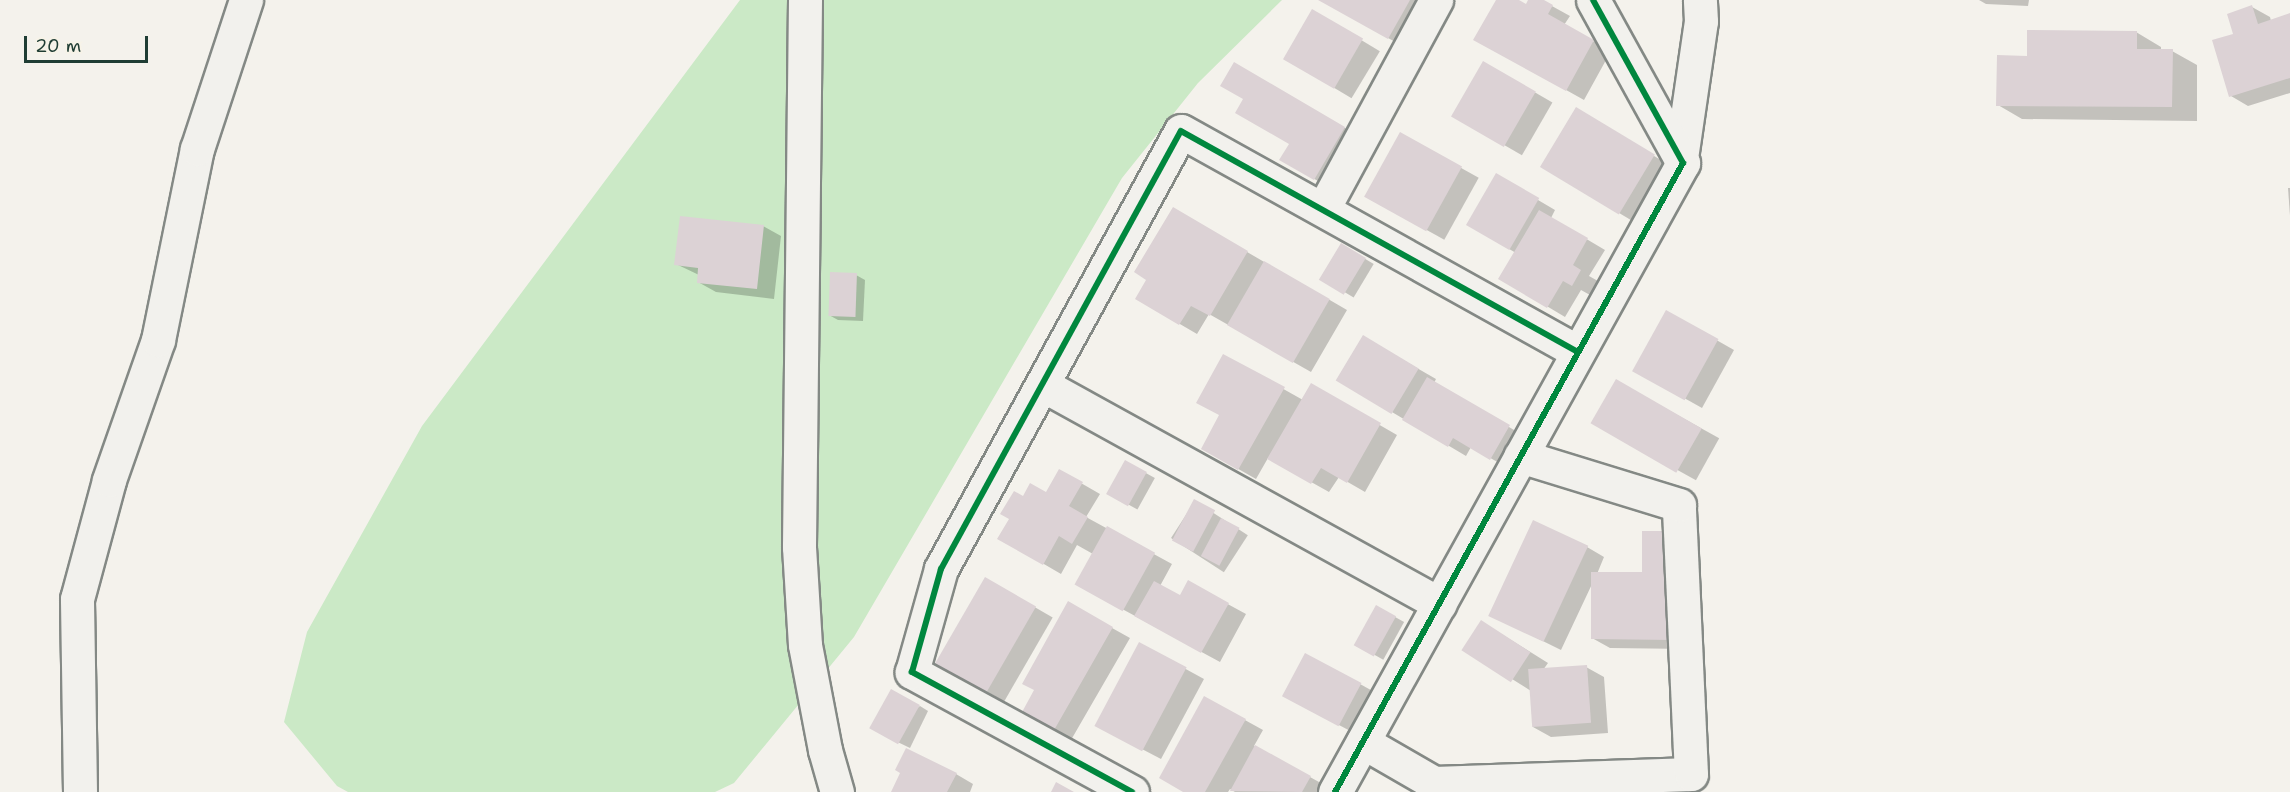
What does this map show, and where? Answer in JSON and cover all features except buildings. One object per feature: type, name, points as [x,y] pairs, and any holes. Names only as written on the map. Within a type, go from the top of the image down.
[{"type":"street","points":[[80,792],[77,599],[109,480],[158,340],[197,149],[246,0]]},
{"type":"street","points":[[805,0],[799,548],[805,645],[825,750],[837,792]]},
{"type":"street","points":[[1323,209],[1436,0]]},
{"type":"street","points":[[1335,792],[1683,163],[1593,0]]},
{"type":"street","points":[[1681,158],[1701,21],[1700,0]]},
{"type":"street","points":[[1132,792],[912,672],[941,569],[1181,131],[1577,351]]},
{"type":"street","points":[[1043,385],[1439,604]]},
{"type":"street","points":[[1363,742],[1434,783],[1691,774],[1679,505],[1520,456]]},
{"type":"green space","points":[[740,0],[1282,0],[1198,83],[1122,178],[854,637],[734,783],[715,792],[348,792],[337,786],[284,722],[307,632],[422,426]]},
{"type":"cycle path","points":[[1335,792],[1683,163],[1593,0]]},
{"type":"cycle path","points":[[1132,792],[912,672],[941,569],[1181,131],[1577,351]]}]
